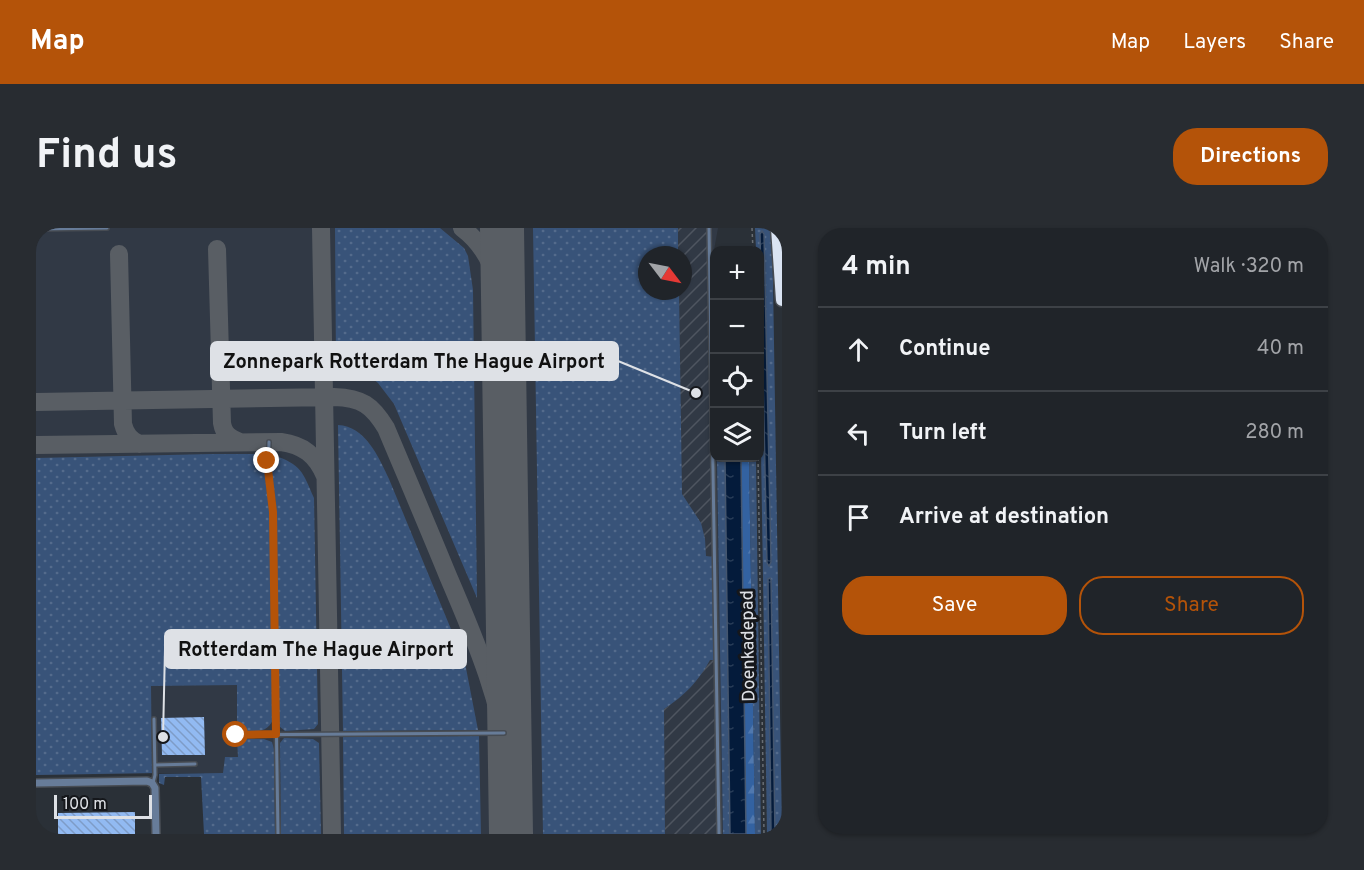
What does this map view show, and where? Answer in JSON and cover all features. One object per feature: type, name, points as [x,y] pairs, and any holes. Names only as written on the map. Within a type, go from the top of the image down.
[{"type":"highway","points":[[777,228],[782,300]]},
{"type":"street","points":[[36,783],[147,781],[152,783],[155,788],[156,834]]},
{"type":"lane","points":[[36,229],[112,228]]},
{"type":"lane","points":[[710,228],[719,834]]},
{"type":"lane","points":[[269,442],[268,477],[273,512],[278,834]]},
{"type":"lane","points":[[152,783],[155,765],[154,719]]},
{"type":"lane","points":[[236,735],[504,733]]},
{"type":"lane","points":[[155,765],[195,764]]},
{"type":"path","points":[[752,228],[753,246]]},
{"type":"path","name":"Doenkadepad","points":[[758,462],[764,834]]},
{"type":"shaded area","points":[[36,228],[718,228],[715,246],[710,246],[710,462],[722,462],[728,834],[205,834],[204,773],[36,775]]},
{"type":"shaded area","points":[[335,228],[440,228],[464,248],[468,256],[473,290],[477,598],[394,404],[378,383],[365,372],[361,370],[358,373],[336,363]]},
{"type":"shaded area","points":[[533,228],[678,228],[678,246],[638,246],[638,300],[679,300],[682,494],[701,523],[706,556],[714,557],[716,660],[710,660],[690,688],[664,709],[665,834],[543,834]]},
{"type":"shaded area","points":[[678,228],[709,228],[710,462],[713,462],[714,557],[706,557],[705,539],[693,510],[682,495],[679,300],[692,300],[692,246],[678,246]]},
{"type":"shaded area","points":[[755,228],[771,228],[773,281],[782,834],[775,834],[770,578],[768,579],[771,834],[767,834],[761,462],[764,462],[764,422],[767,563],[770,566],[764,233],[762,231],[760,233],[760,246],[756,246]]},
{"type":"shaded area","points":[[338,425],[356,431],[370,444],[381,461],[465,663],[478,730],[343,731]]},
{"type":"shaded area","points":[[265,454],[265,476],[270,500],[274,715],[272,721],[269,726],[260,731],[237,730],[237,685],[151,686],[152,773],[36,775],[36,458]]},
{"type":"shaded area","points":[[273,455],[290,462],[300,470],[314,498],[318,724],[314,729],[285,731],[279,726],[276,506],[271,467]]},
{"type":"shaded area","points":[[717,462],[725,462],[730,834],[723,834]]},
{"type":"shaded area","points":[[749,462],[756,462],[761,834],[755,834]]},
{"type":"shaded area","points":[[710,660],[716,660],[718,834],[665,834],[664,709],[682,697],[694,685]]},
{"type":"shaded area","points":[[479,736],[481,834],[344,834],[343,737]]},
{"type":"shaded area","points":[[284,738],[313,739],[319,743],[321,834],[281,834],[280,743]]},
{"type":"shaded area","points":[[237,739],[264,739],[272,742],[275,834],[204,834],[201,777],[165,777],[164,785],[159,783],[159,774],[223,773],[225,757],[238,757]]},
{"type":"green space","points":[[741,462],[749,462],[755,834],[746,834]]},
{"type":"water","points":[[762,231],[764,234],[771,562],[769,566],[767,563],[764,422],[764,246],[760,246]]},
{"type":"water","points":[[725,462],[741,462],[746,834],[730,834]]},
{"type":"water","points":[[770,578],[775,834],[771,834],[768,579]]},
{"type":"building","points":[[204,717],[205,755],[162,755],[161,718]]},
{"type":"building","points":[[135,812],[135,834],[58,834],[58,813]]},
{"type":"taxiway","points":[[321,228],[332,834]]},
{"type":"taxiway","points":[[462,228],[480,245],[491,265],[503,311]]},
{"type":"taxiway","points":[[217,249],[222,423],[228,436],[240,442]]},
{"type":"taxiway","points":[[119,254],[123,424],[129,436],[139,444]]},
{"type":"taxiway","points":[[36,402],[334,397],[359,401],[371,408],[386,428],[478,650],[502,725],[510,777]]},
{"type":"taxiway","points":[[36,445],[281,442],[308,452],[325,476]]},
{"type":"runway","points":[[502,228],[511,834]]},
{"type":"place","name":"Zonnepark Rotterdam The Hague Airport","points":[[696,393]]},
{"type":"place","name":"Rotterdam The Hague Airport","points":[[163,737]]},
{"type":"route","points":[[236,735],[276,734],[273,501],[267,461]]}]
